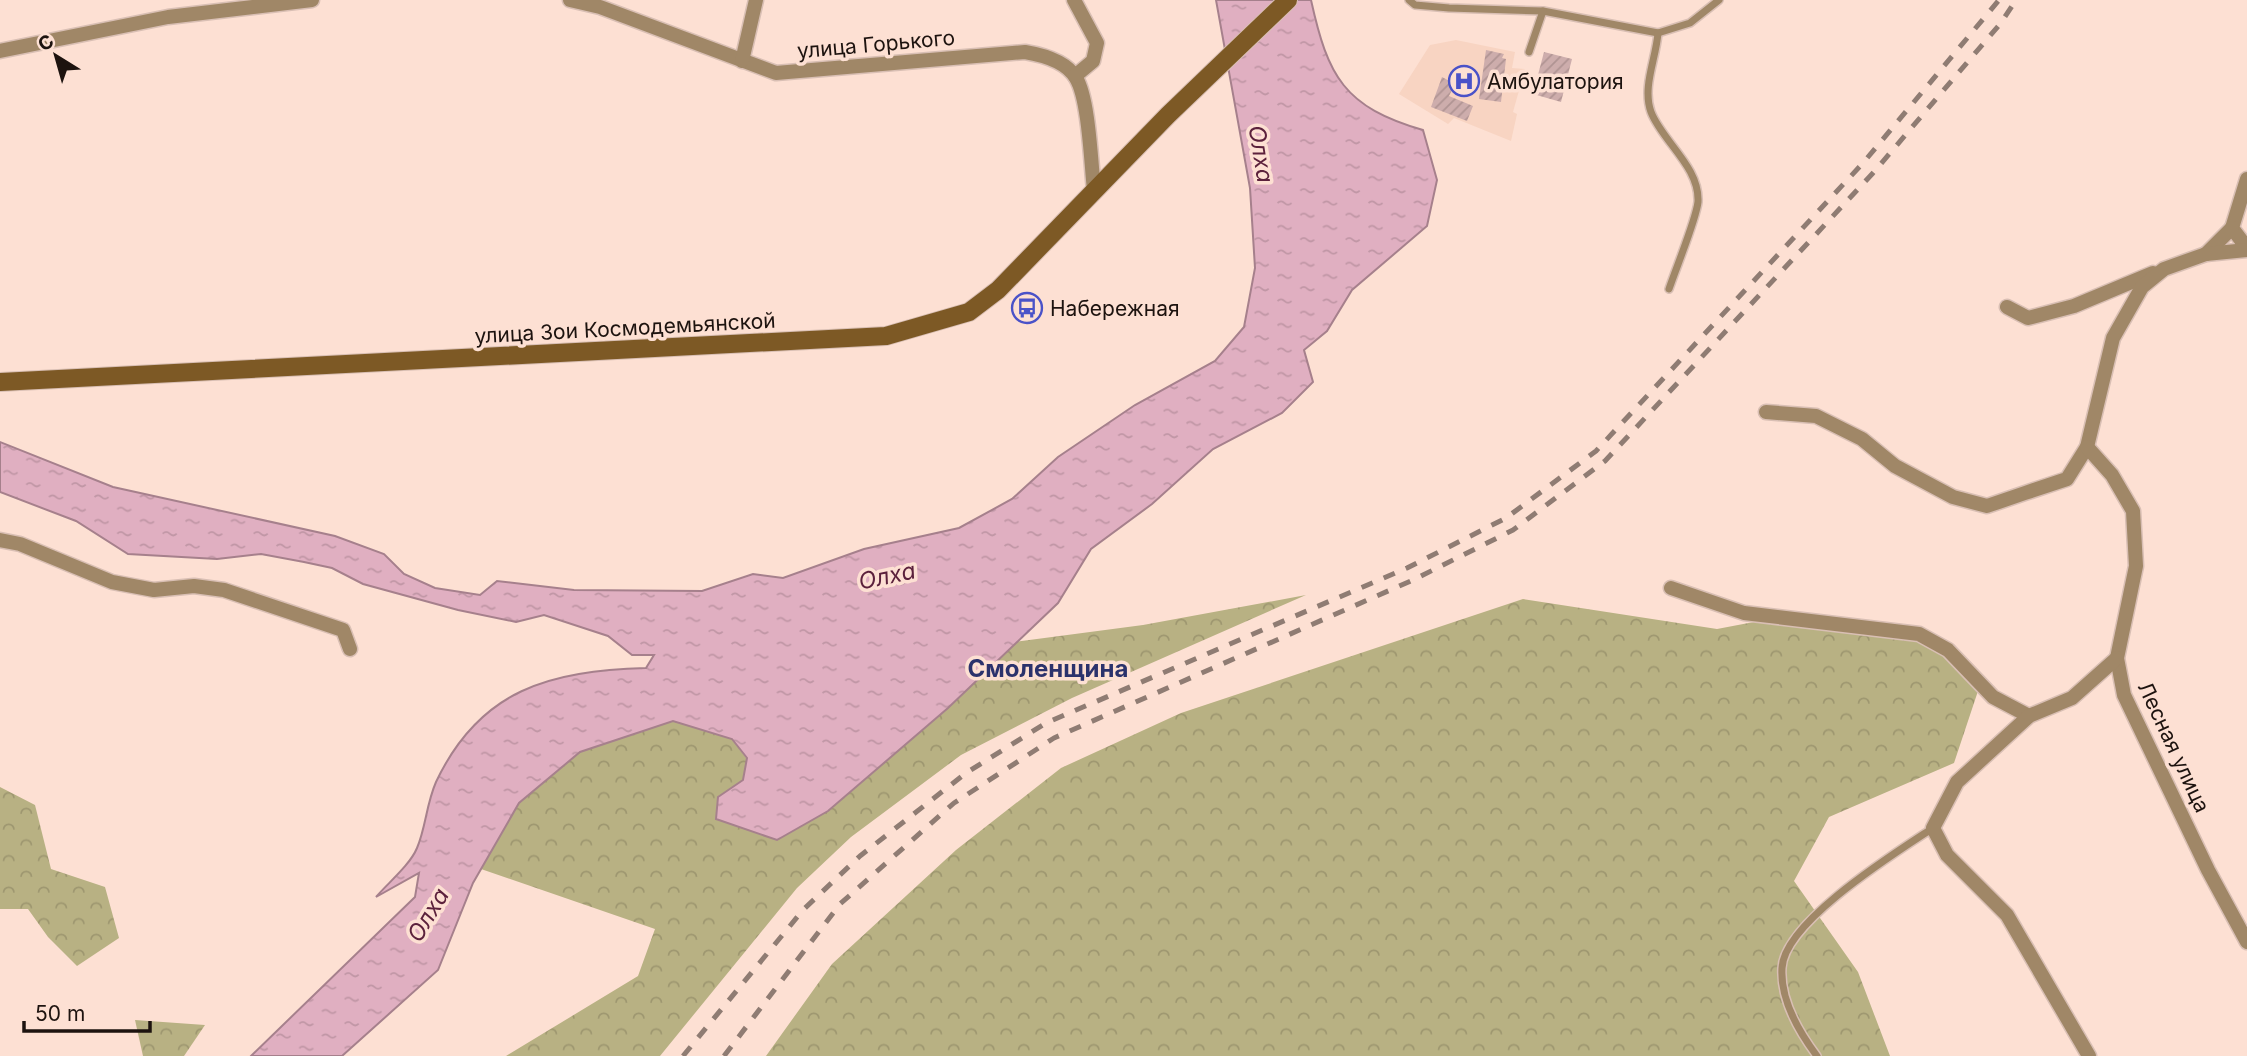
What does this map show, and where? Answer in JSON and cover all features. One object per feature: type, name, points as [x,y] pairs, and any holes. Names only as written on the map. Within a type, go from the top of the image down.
[{"type":"main road","name":"улица Зои Космодемьянской","points":[[0,382],[886,336],[968,312],[998,290],[1168,114],[1288,0]]},
{"type":"street","points":[[0,51],[168,17],[312,0]]},
{"type":"street","name":"улица Горького","points":[[570,0],[600,7],[776,73],[1025,52],[1048,56],[1075,76]]},
{"type":"street","points":[[742,61],[756,0]]},
{"type":"street","points":[[1074,0],[1097,43],[1093,61],[1075,76],[1082,91],[1094,190]]},
{"type":"street","points":[[2206,254],[2232,228],[2247,180]]},
{"type":"street","points":[[2007,307],[2028,318],[2074,306],[2206,254],[2247,249],[2232,228]]},
{"type":"street","points":[[1766,412],[1816,416],[1862,439],[1895,466],[1953,498],[1987,506],[2067,479],[2087,447],[2113,338],[2142,287],[2164,269]]},
{"type":"street","name":"Лесная улица","points":[[2087,447],[2112,475],[2133,511],[2136,566],[2117,658],[2124,695],[2208,870],[2247,942]]},
{"type":"street","points":[[0,540],[20,544],[111,582],[154,590],[194,586],[225,590],[342,630],[350,649]]},
{"type":"street","points":[[1671,589],[1744,613],[1919,634],[1948,650],[1993,697],[2029,716]]},
{"type":"street","points":[[2089,1056],[2007,915],[1947,855],[1933,828],[1957,782],[2029,716],[2072,698],[2117,658]]},
{"type":"lane","points":[[1409,0],[1415,5],[1449,8],[1543,11],[1658,33],[1690,23],[1719,0]]},
{"type":"lane","points":[[1529,52],[1543,11]]},
{"type":"lane","points":[[1658,33],[1657,51],[1649,74],[1651,112],[1688,166],[1698,201],[1669,289]]},
{"type":"lane","points":[[1817,1056],[1798,1031],[1785,992],[1782,967],[1790,943],[1817,911],[1933,828]]},
{"type":"shaded area","name":"Амбулатория","points":[[1456,40],[1515,52],[1512,68],[1525,69],[1513,112],[1517,114],[1511,141],[1454,118],[1448,124],[1399,94],[1430,45]]},
{"type":"green space","points":[[1306,595],[1072,698],[961,755],[851,837],[797,888],[660,1056],[506,1056],[638,976],[655,929],[481,869],[519,803],[580,752],[673,721],[732,739],[747,759],[743,780],[718,797],[777,840],[828,811],[948,708],[1015,642],[1143,625]]},
{"type":"green space","points":[[1523,599],[1717,629],[1801,613],[1939,643],[1978,691],[1954,763],[1829,817],[1794,881],[1858,972],[1890,1056],[766,1056],[832,964],[956,850],[1061,768],[1181,713]]},
{"type":"green space","points":[[0,787],[35,805],[51,869],[105,887],[119,938],[77,966],[48,937],[28,909],[0,909]]},
{"type":"green space","points":[[135,1020],[205,1025],[184,1056],[143,1056]]},
{"type":"water","name":"Олха","points":[[1216,0],[1311,0],[1325,50],[1344,85],[1357,99],[1375,111],[1423,130],[1437,180],[1427,226],[1352,290],[1327,331],[1304,350],[1313,382],[1282,413],[1213,449],[1152,504],[1091,549],[1058,603],[948,708],[828,811],[777,840],[716,819],[718,797],[743,780],[747,758],[732,739],[673,721],[580,752],[519,803],[473,883],[438,970],[342,1056],[251,1056],[415,897],[419,873],[376,897],[414,854],[436,782],[454,751],[474,725],[496,706],[522,691],[579,674],[646,668],[654,655],[632,655],[608,636],[544,615],[516,622],[458,610],[363,584],[332,568],[304,562],[261,554],[217,559],[128,554],[76,521],[0,492],[0,442],[113,487],[335,536],[384,554],[404,574],[435,588],[480,595],[497,581],[574,590],[702,591],[753,574],[783,578],[864,549],[959,528],[1012,499],[1058,457],[1135,405],[1215,361],[1244,327],[1255,268],[1250,188]]},
{"type":"building","points":[[1486,50],[1504,54],[1502,58],[1506,59],[1501,102],[1479,99]]},
{"type":"building","points":[[1544,52],[1572,59],[1561,102],[1533,94]]},
{"type":"building","points":[[1442,77],[1455,84],[1449,96],[1473,106],[1467,121],[1431,107]]},
{"type":"railway","points":[[683,1056],[803,910],[860,856],[966,773],[1046,723],[1407,568],[1506,518],[1596,451],[1863,163],[1999,0]]},
{"type":"railway","points":[[724,1056],[840,904],[954,803],[1054,738],[1413,580],[1513,530],[1605,461],[1873,173],[2000,24],[2016,0]]},
{"type":"place","name":"Амбулатория","points":[[1464,81]]},
{"type":"place","name":"Набережная","points":[[1027,308]]},
{"type":"district","name":"Смоленщина","points":[[1048,668]]}]
